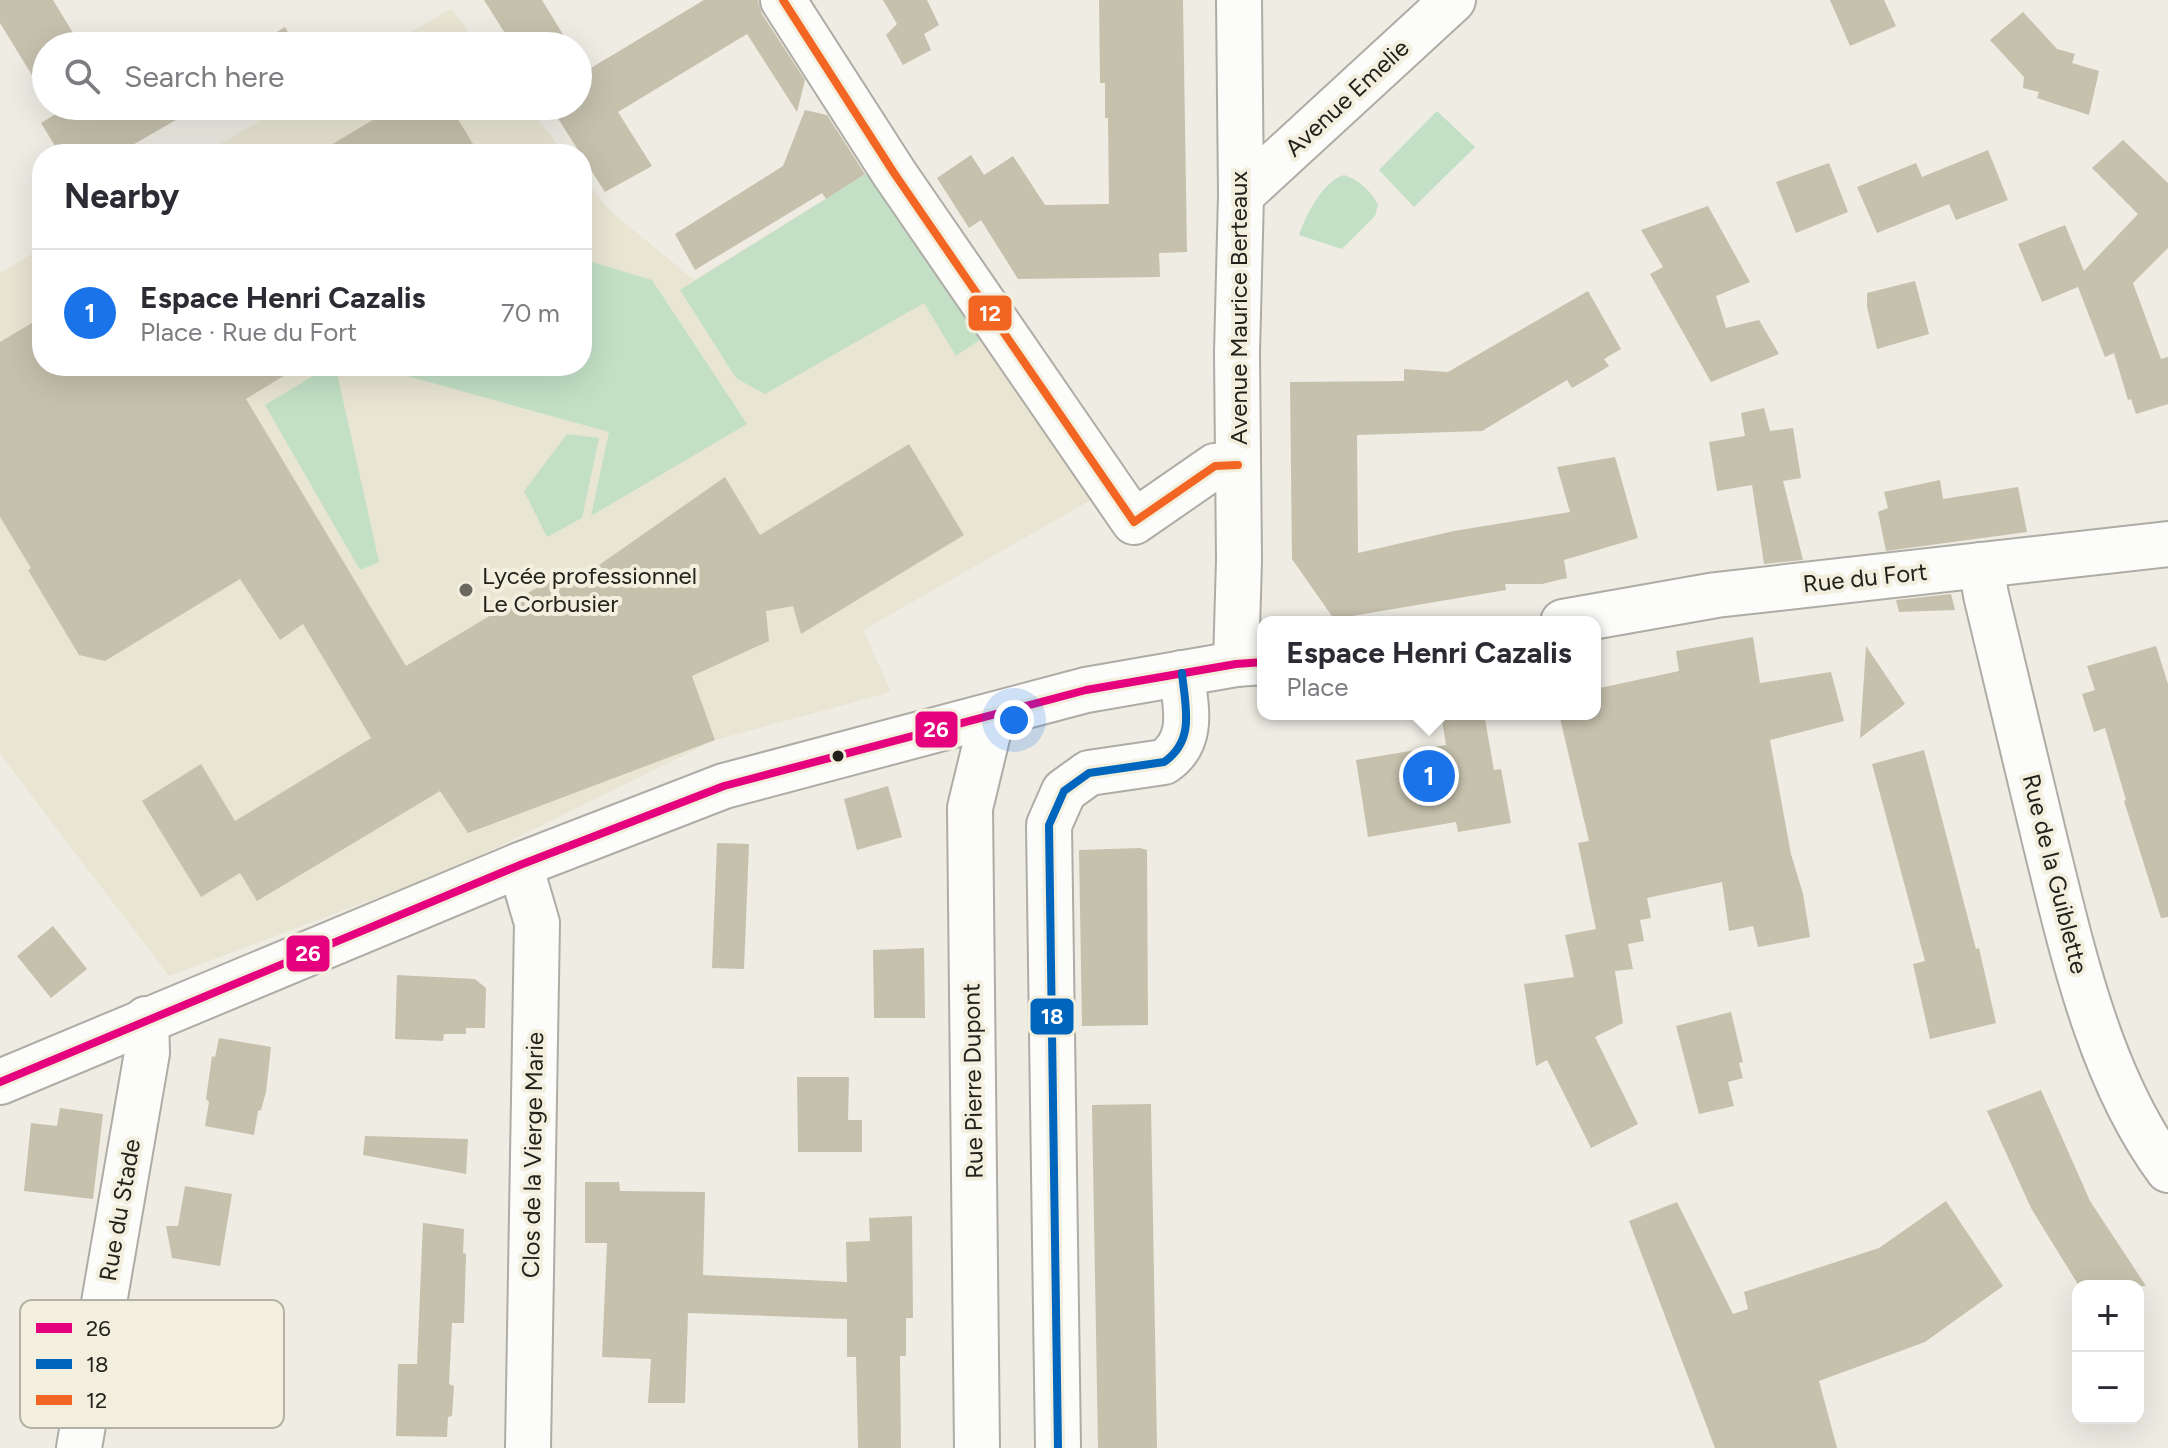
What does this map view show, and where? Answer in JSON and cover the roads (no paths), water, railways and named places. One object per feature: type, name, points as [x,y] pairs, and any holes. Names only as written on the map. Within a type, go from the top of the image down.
[{"type":"street","points":[[783,0],[894,173],[1134,522],[1215,466],[1238,465]]},
{"type":"street","name":"Avenue Maurice Berteaux","points":[[1239,0],[1239,560],[1249,663]]},
{"type":"street","name":"Avenue Emelie","points":[[1241,195],[1453,0]]},
{"type":"street","name":"Rue du Fort","points":[[1597,616],[1716,595],[2168,544]]},
{"type":"street","name":"Rue de la Guiblette","points":[[1981,565],[2062,909],[2093,1021],[2130,1106],[2168,1170]]},
{"type":"street","points":[[0,1082],[520,865],[724,786],[1086,690],[1249,663]]},
{"type":"street","points":[[1058,1448],[1049,825],[1064,791],[1089,773],[1164,762],[1173,756],[1187,731],[1182,673]]},
{"type":"street","name":"Rue Pierre Dupont","points":[[977,1448],[970,808],[992,717]]},
{"type":"street","name":"Clos de la Vierge Marie","points":[[520,865],[537,923],[528,1448]]},
{"type":"street","name":"Rue du Stade","points":[[104,1300],[147,1053],[146,1019]]},
{"type":"street","name":"Rue du Stade","points":[[79,1448],[82,1428]]},
{"type":"place","name":"Lycée professionnel Le Corbusier","points":[[466,590]]},
{"type":"place","name":"Espace Henri Cazalis","points":[[1429,776]]}]
